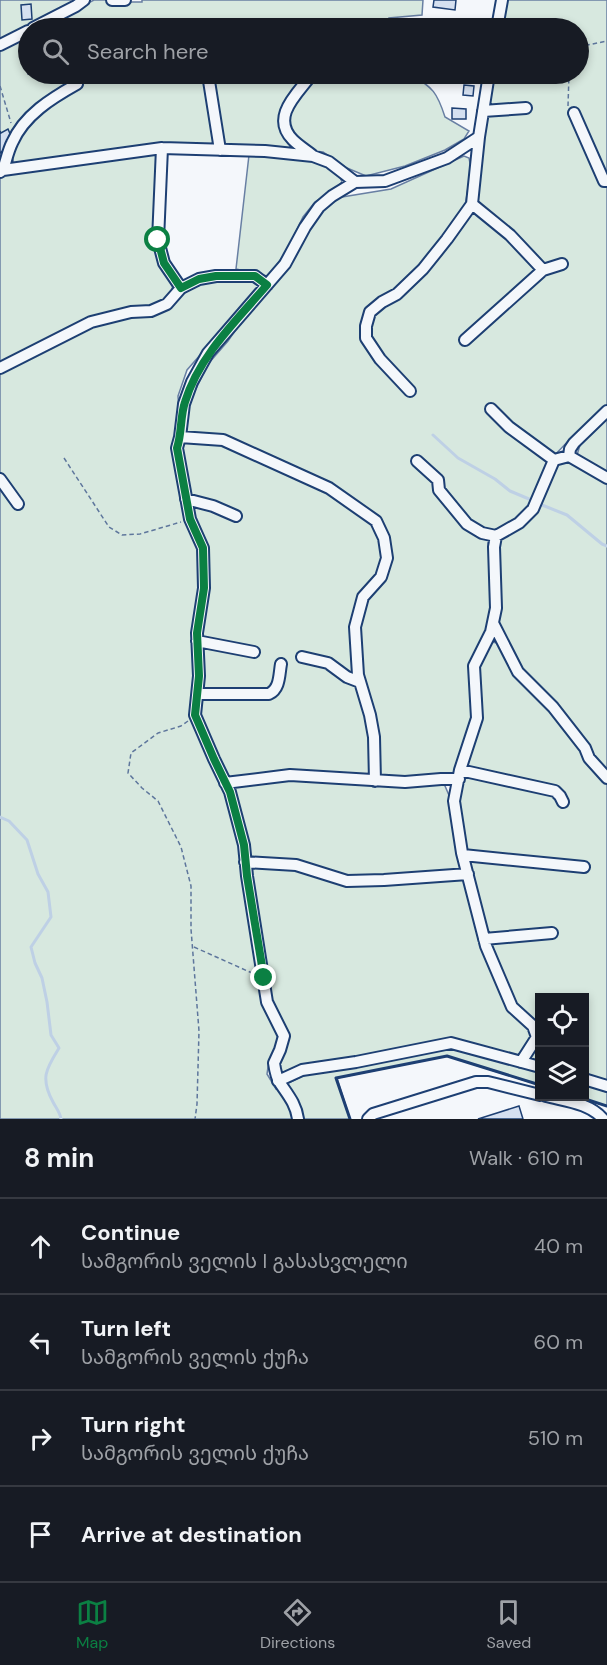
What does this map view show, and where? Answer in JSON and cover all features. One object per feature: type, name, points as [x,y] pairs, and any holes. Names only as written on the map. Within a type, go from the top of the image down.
[{"type":"street","points":[[53,18],[84,0]]},
{"type":"street","points":[[112,0],[124,0]]},
{"type":"street","points":[[499,18],[502,0]]},
{"type":"street","points":[[0,45],[18,36]]},
{"type":"street","points":[[77,84],[54,97],[27,120],[12,141],[2,171],[162,148],[265,151],[313,156],[329,162],[355,182]]},
{"type":"street","points":[[209,84],[220,150]]},
{"type":"street","points":[[304,84],[287,106],[283,118],[291,139],[313,156]]},
{"type":"street","points":[[410,391],[380,359],[366,338],[366,326],[370,312],[397,294],[423,269],[472,204],[487,84]]},
{"type":"street","points":[[483,111],[525,108]]},
{"type":"street","points":[[574,113],[604,181],[607,181]]},
{"type":"street","points":[[298,1119],[290,1095],[278,1080],[274,1063],[284,1036],[267,1002],[244,845],[230,792],[195,715],[199,676],[197,633],[204,588],[203,548],[190,519],[177,448],[184,404],[192,382],[208,353],[285,264],[319,207],[355,182],[385,181],[447,158],[479,137]]},
{"type":"street","points":[[162,148],[158,240],[164,263],[181,288]]},
{"type":"street","points":[[472,204],[510,235],[543,270]]},
{"type":"street","points":[[465,340],[543,270],[562,264]]},
{"type":"street","points":[[0,368],[91,322],[159,308],[167,304],[181,288],[199,279],[216,276],[255,276],[267,285]]},
{"type":"street","points":[[491,409],[509,427],[554,460]]},
{"type":"street","points":[[568,456],[574,443],[607,411]]},
{"type":"street","points":[[180,437],[223,440],[329,488],[376,521],[384,537],[387,558],[381,577],[363,597],[354,627],[358,675],[374,737],[375,781]]},
{"type":"street","points":[[417,461],[438,480],[439,490],[467,524],[482,533],[496,536],[519,524],[532,509],[554,460],[568,456],[607,478]]},
{"type":"street","points":[[0,479],[18,504]]},
{"type":"street","points":[[186,499],[213,506],[236,516]]},
{"type":"street","points":[[496,536],[494,547],[496,608],[491,632],[474,666],[477,718],[459,775],[454,801],[463,855],[486,946],[512,1007],[533,1026],[537,1037],[521,1062]]},
{"type":"street","points":[[493,623],[518,672],[553,707],[585,748],[588,758],[607,778]]},
{"type":"street","points":[[197,641],[254,652]]},
{"type":"street","points":[[302,657],[328,663],[347,677],[360,682]]},
{"type":"street","points":[[198,694],[268,694],[277,687],[281,664]]},
{"type":"street","points":[[225,783],[290,775],[405,782],[459,775],[555,791],[563,802]]},
{"type":"street","points":[[463,855],[584,867]]},
{"type":"street","points":[[245,862],[296,865],[347,880],[384,880],[468,874]]},
{"type":"street","points":[[484,939],[552,933]]},
{"type":"street","points":[[278,1080],[302,1070],[356,1062],[451,1042],[535,1066]]},
{"type":"street","points":[[589,1080],[607,1086]]},
{"type":"street","points":[[368,1119],[373,1114],[476,1082],[488,1082],[535,1094]]},
{"type":"street","points":[[565,1101],[587,1107],[597,1112],[603,1119]]},
{"type":"path","points":[[589,45],[607,41]]},
{"type":"path","points":[[569,84],[568,109],[574,113]]},
{"type":"path","points":[[0,86],[15,137]]},
{"type":"path","points":[[64,458],[109,527],[122,535],[140,534],[190,519]]},
{"type":"path","points":[[195,715],[181,726],[159,733],[131,753],[129,773],[158,801],[180,847],[191,886],[191,929],[199,1031],[195,1119]]},
{"type":"path","points":[[193,947],[264,978]]},
{"type":"shaded area","points":[[0,0],[78,0],[45,18],[18,18],[18,32],[0,42]]},
{"type":"shaded area","points":[[94,0],[142,2],[142,0],[423,0],[422,15],[389,18],[59,18]]},
{"type":"shaded area","points":[[506,0],[607,0],[607,178],[590,143],[585,146],[602,183],[607,183],[607,408],[586,429],[573,436],[552,458],[528,508],[515,522],[495,531],[488,543],[492,601],[490,623],[470,664],[474,715],[458,768],[452,774],[365,777],[286,771],[248,778],[228,777],[200,717],[203,674],[201,634],[208,587],[207,545],[193,517],[181,450],[188,405],[208,364],[228,341],[248,312],[288,267],[318,214],[326,204],[336,198],[391,189],[464,156],[469,158],[471,168],[465,207],[436,249],[403,284],[371,304],[365,315],[369,319],[384,304],[405,292],[438,258],[473,211],[480,213],[505,234],[535,266],[535,274],[462,338],[466,342],[544,274],[555,271],[553,264],[543,267],[475,201],[488,115],[512,114],[515,108],[486,106],[490,84],[589,84],[589,18],[502,18]]},
{"type":"shaded area","points":[[18,39],[18,84],[425,84],[433,91],[445,117],[469,131],[464,139],[445,150],[405,166],[366,176],[347,168],[323,152],[279,147],[216,146],[14,165],[12,155],[0,158],[0,49]]},
{"type":"shaded area","points":[[158,152],[155,242],[173,284],[168,297],[157,304],[130,308],[0,365],[0,177],[7,173]]},
{"type":"shaded area","points":[[249,155],[308,159],[338,172],[342,182],[333,191],[315,202],[303,217],[287,250],[267,276],[236,269]]},
{"type":"shaded area","points":[[218,279],[252,282],[260,287],[187,370],[178,396],[186,514],[188,528],[200,551],[194,627],[196,664],[192,714],[210,763],[227,791],[239,845],[265,1011],[277,1031],[278,1046],[269,1060],[267,1074],[276,1089],[305,1075],[451,1046],[520,1066],[535,1046],[535,1084],[447,1056],[337,1078],[350,1119],[0,1119],[0,372],[51,345],[103,322],[165,309],[198,284]]},
{"type":"shaded area","points":[[607,416],[607,474],[577,455],[580,445]]},
{"type":"shaded area","points":[[569,459],[607,482],[607,1106],[589,1101],[589,993],[535,993],[535,1021],[530,1020],[515,1006],[489,945],[465,854],[456,801],[480,718],[482,701],[478,677],[481,658],[491,642],[498,643],[524,674],[496,621],[499,540],[522,524],[558,464]]},
{"type":"shaded area","points":[[293,778],[440,781],[445,786],[451,800],[479,935],[532,1036],[518,1059],[453,1038],[301,1067],[282,1076],[278,1063],[284,1050],[272,1004],[257,927],[253,879],[229,784]]},
{"type":"building","points":[[434,0],[456,0],[455,10],[433,7]]},
{"type":"building","points":[[31,4],[32,18],[22,18],[21,5]]},
{"type":"building","points":[[464,85],[474,86],[473,96],[463,95]]},
{"type":"building","points":[[452,108],[466,109],[466,119],[452,119]]},
{"type":"building","points":[[8,129],[11,136],[10,146],[0,153],[0,131],[1,133]]},
{"type":"building","points":[[519,1106],[523,1119],[478,1119]]},
{"type":"waterway","points":[[433,435],[458,458],[495,479],[510,491],[529,499]]},
{"type":"waterway","points":[[542,505],[567,515],[607,546]]},
{"type":"waterway","points":[[0,817],[9,821],[27,840],[38,874],[48,892],[51,917],[31,947],[42,978],[51,1035],[59,1048],[48,1068],[46,1080],[49,1094],[61,1119]]},
{"type":"wall","points":[[350,1119],[336,1078],[447,1056],[535,1083]]},
{"type":"wall","points":[[589,1100],[607,1106]]},
{"type":"route","points":[[158,240],[164,263],[181,288],[199,279],[216,276],[255,276],[267,285],[208,353],[192,382],[184,404],[177,448],[190,519],[203,548],[204,588],[197,633],[199,676],[195,715],[230,792],[244,845],[264,978]]}]
